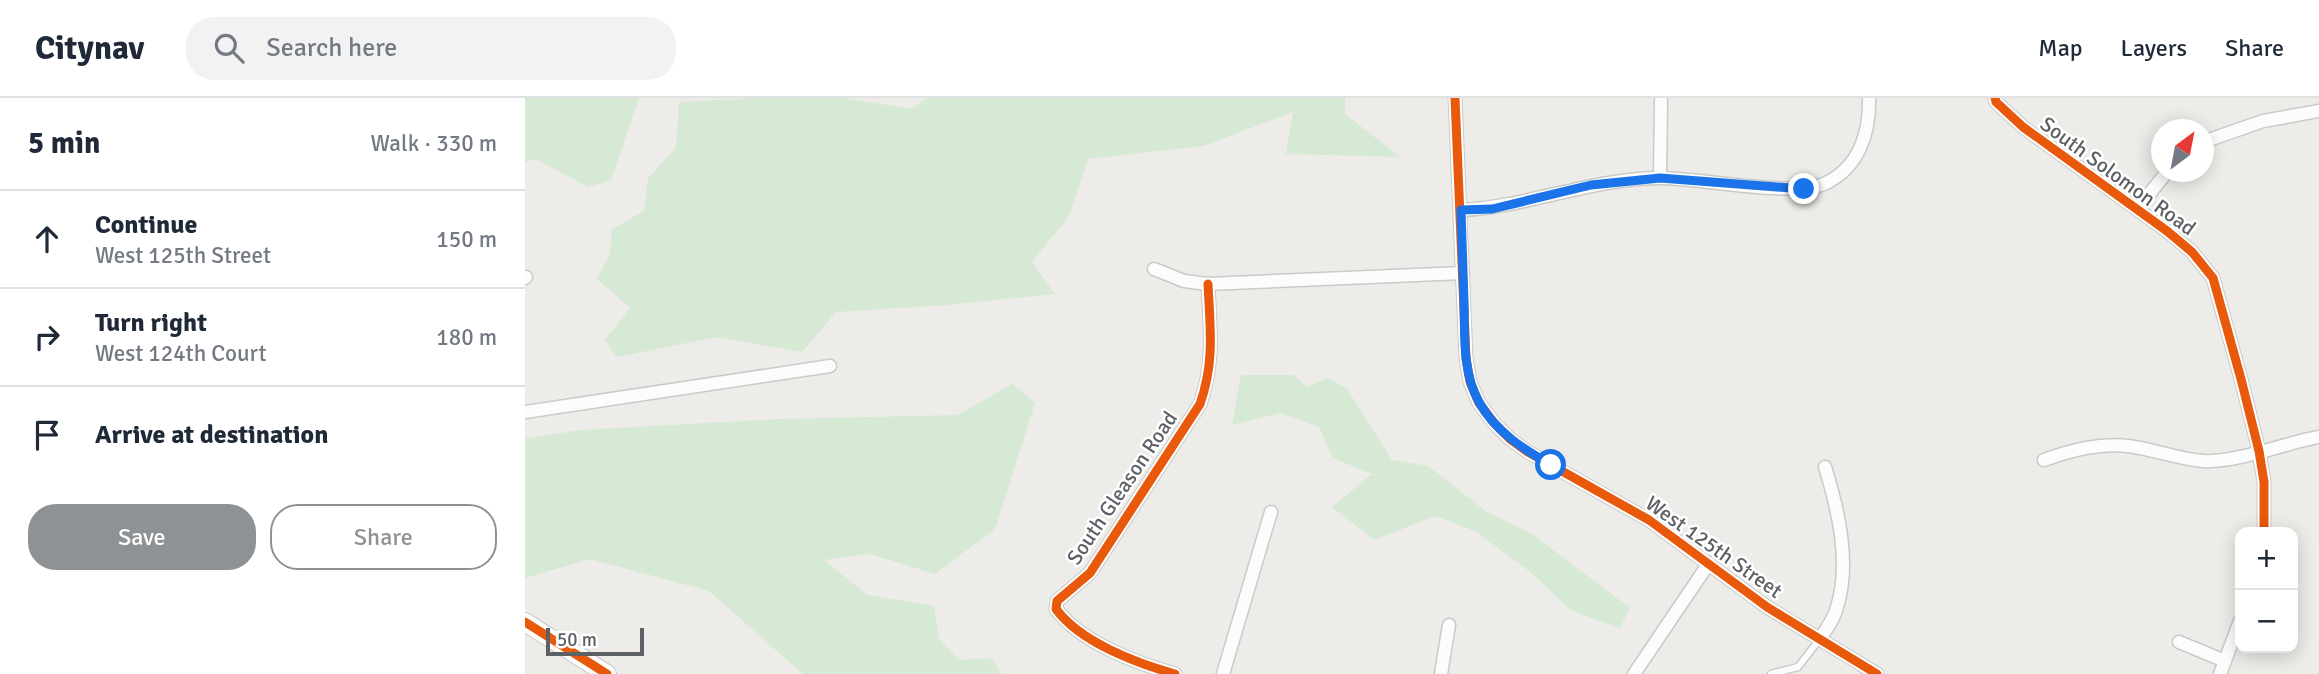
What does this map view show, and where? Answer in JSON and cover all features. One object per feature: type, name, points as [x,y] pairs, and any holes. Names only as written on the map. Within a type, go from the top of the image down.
[{"type":"street","name":"West 125th Street","points":[[1455,98],[1466,358],[1470,382],[1479,403],[1494,423],[1528,452],[1649,520],[1767,607],[1877,674]]},
{"type":"street","points":[[1461,210],[1492,209],[1591,185],[1660,178],[1804,189],[1824,184],[1841,173],[1856,157],[1866,136],[1869,98]]},
{"type":"street","name":"South Solomon Road","points":[[1995,98],[2023,128],[2137,209],[2192,252],[2213,278],[2259,451],[2265,501],[2264,527]]},
{"type":"street","points":[[1660,178],[1661,100]]},
{"type":"street","points":[[2214,138],[2263,121],[2319,111]]},
{"type":"street","points":[[2137,209],[2159,182]]},
{"type":"street","points":[[1154,269],[1184,281],[1208,284],[1463,273]]},
{"type":"street","name":"South Gleason Road","points":[[1175,674],[1144,665],[1084,635],[1056,609],[1057,601],[1090,573],[1200,404],[1208,382],[1212,358],[1208,284]]},
{"type":"street","points":[[525,412],[830,366]]},
{"type":"street","points":[[2044,460],[2076,449],[2101,445],[2129,446],[2203,461],[2319,437]]},
{"type":"street","points":[[1819,640],[1837,608],[1842,576],[1840,530],[1835,498],[1825,467]]},
{"type":"street","points":[[1223,674],[1271,512]]},
{"type":"street","points":[[1634,674],[1709,563]]},
{"type":"street","points":[[525,622],[607,674]]},
{"type":"street","points":[[1441,674],[1449,625]]},
{"type":"street","points":[[2220,674],[2235,634]]},
{"type":"street","points":[[2179,642],[2225,661]]},
{"type":"lane","points":[[1771,674],[1798,667],[1819,640]]},
{"type":"green space","points":[[525,98],[639,98],[611,180],[588,187],[536,159],[525,162]]},
{"type":"green space","points":[[844,98],[912,109],[927,98],[1345,98],[1345,114],[1400,157],[1286,154],[1293,112],[1203,146],[1088,159],[1069,216],[1032,262],[1055,294],[948,305],[836,312],[802,352],[716,337],[617,357],[605,340],[630,308],[597,279],[610,254],[612,229],[644,211],[648,178],[676,148],[679,102]]},
{"type":"green space","points":[[1241,375],[1293,375],[1307,387],[1328,378],[1347,389],[1392,460],[1428,466],[1487,512],[1532,534],[1630,608],[1620,628],[1570,610],[1533,574],[1475,531],[1435,516],[1374,540],[1332,507],[1372,474],[1333,458],[1319,427],[1280,413],[1232,425]]},
{"type":"green space","points":[[1012,384],[1035,403],[995,529],[935,574],[870,554],[824,560],[867,595],[934,606],[939,639],[959,660],[992,658],[1001,674],[803,674],[709,591],[590,559],[525,578],[525,439],[580,430],[778,419],[958,415]]},
{"type":"cycle path","points":[[1455,98],[1466,358],[1470,382],[1479,403],[1494,423],[1528,452],[1649,520],[1767,607],[1877,674]]},
{"type":"cycle path","points":[[1995,98],[2023,127],[2167,231],[2192,252],[2213,278],[2259,451],[2264,482],[2264,527]]},
{"type":"cycle path","points":[[1175,674],[1110,650],[1079,632],[1056,609],[1057,601],[1090,573],[1200,404],[1210,359],[1208,284]]},
{"type":"cycle path","points":[[525,622],[607,674]]},
{"type":"route","points":[[1551,465],[1510,439],[1494,423],[1479,403],[1470,382],[1466,358],[1461,210],[1492,209],[1591,185],[1627,180],[1704,180],[1804,189]]}]
